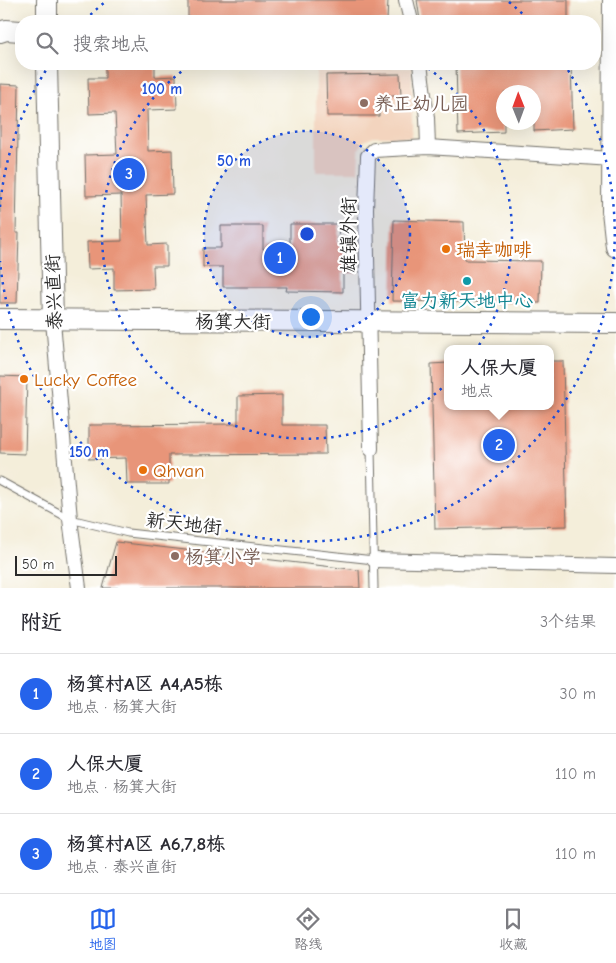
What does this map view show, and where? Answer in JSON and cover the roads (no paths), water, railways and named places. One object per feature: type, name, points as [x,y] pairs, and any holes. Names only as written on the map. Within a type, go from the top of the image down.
[{"type":"street","points":[[47,0],[47,15]]},
{"type":"street","points":[[406,0],[410,15]]},
{"type":"street","points":[[614,0],[612,211],[616,247]]},
{"type":"street","points":[[0,32],[15,31]]},
{"type":"street","name":"泰兴直街","points":[[48,70],[53,321],[70,519],[79,588]]},
{"type":"street","points":[[421,70],[427,118],[428,147]]},
{"type":"street","name":"雄镇外街","points":[[371,449],[366,210],[368,156],[374,150],[428,147],[612,160]]},
{"type":"street","name":"杨箕大街","points":[[0,319],[53,321],[616,323]]},
{"type":"street","points":[[374,560],[616,566]]},
{"type":"lane","name":"雄镇外街","points":[[371,449],[374,588]]},
{"type":"lane","name":"新天地街","points":[[0,481],[70,519],[128,533],[374,560]]},
{"type":"place","name":"养正幼儿园","points":[[364,103]]},
{"type":"place","name":"杨箕村A区 A6,7,8栋","points":[[129,174]]},
{"type":"place","name":"瑞幸咖啡","points":[[446,249]]},
{"type":"place","name":"杨箕村A区 A4,A5栋","points":[[280,258]]},
{"type":"place","name":"富力新天地中心","points":[[467,281]]},
{"type":"place","name":"Lucky Coffee","points":[[24,379]]},
{"type":"place","name":"人保大厦","points":[[499,445]]},
{"type":"place","name":"Qhvan","points":[[143,470]]},
{"type":"place","name":"杨箕小学","points":[[175,556]]}]
